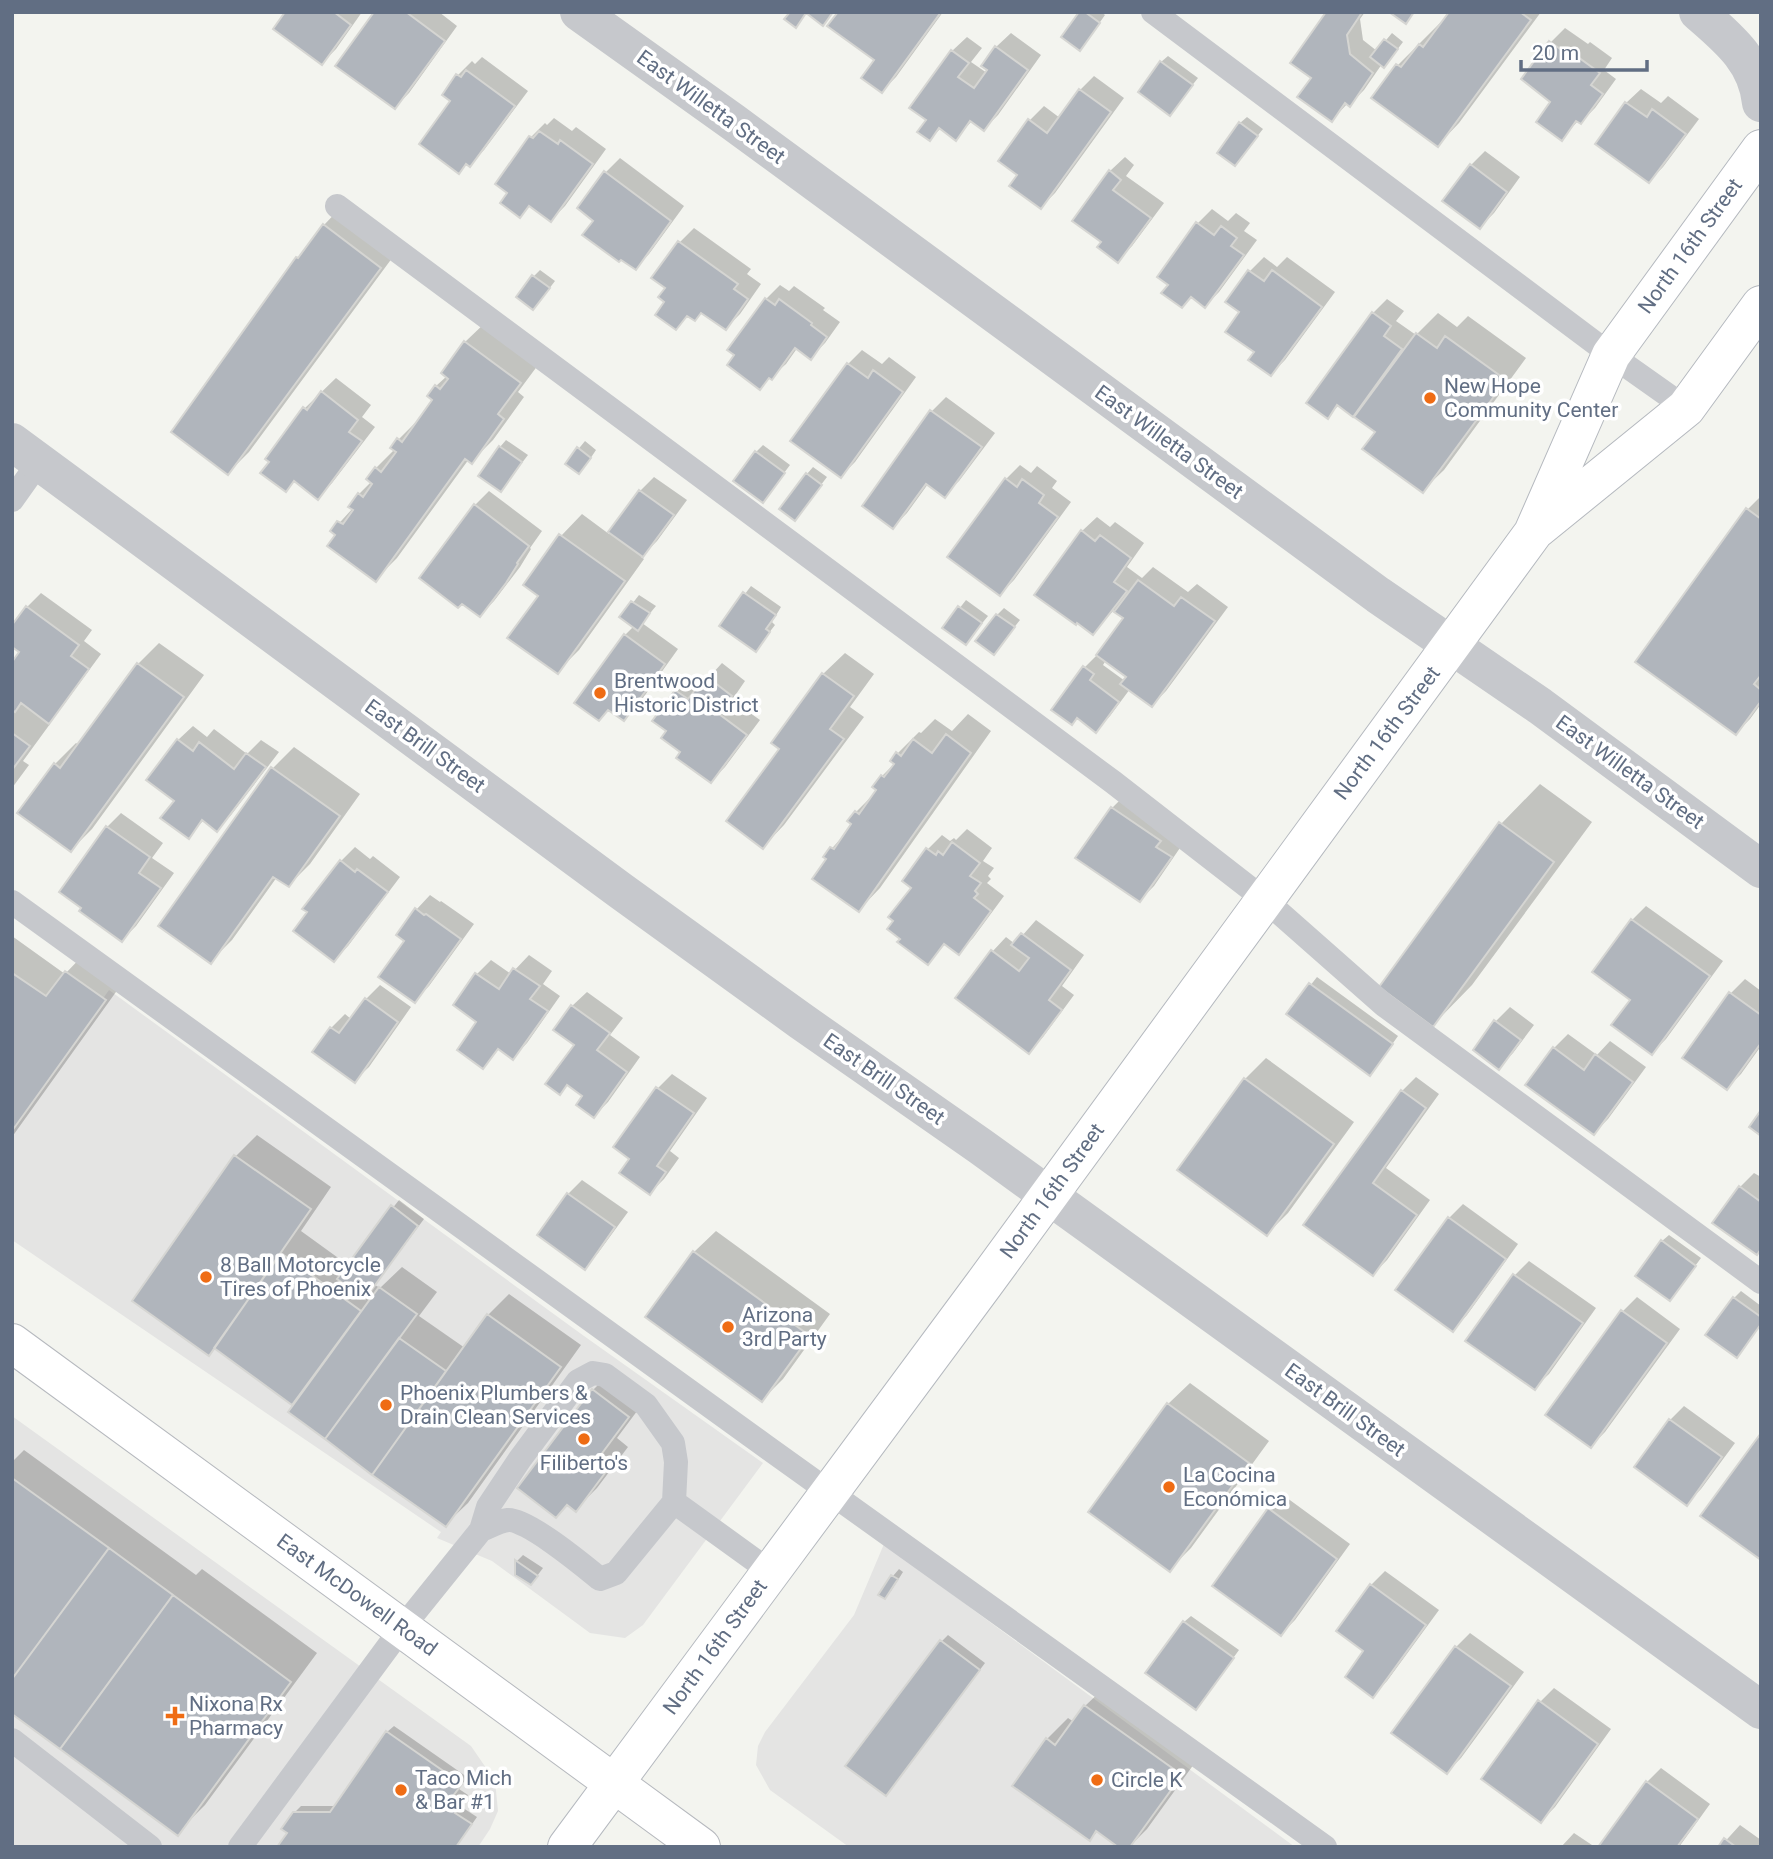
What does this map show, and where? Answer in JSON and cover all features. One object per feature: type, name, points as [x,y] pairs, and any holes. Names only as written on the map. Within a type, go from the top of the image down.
[{"type":"main road","name":"North 16th Street","points":[[568,1847],[1533,533],[1611,355],[1758,153]]},
{"type":"main road","name":"North 16th Street","points":[[1533,533],[1686,408],[1761,305]]},
{"type":"main road","name":"East McDowell Road","points":[[12,1343],[701,1847]]},
{"type":"street","name":"East Willetta Street","points":[[579,12],[1369,588],[1539,706],[1761,869]]},
{"type":"street","points":[[1708,21],[1740,51],[1759,87],[1761,103]]},
{"type":"street","points":[[1758,153],[1761,110]]},
{"type":"street","name":"East Brill Street","points":[[26,452],[621,891],[1761,1710]]},
{"type":"lane","points":[[1153,12],[1611,355],[1686,408]]},
{"type":"lane","points":[[337,206],[1113,782],[1265,900],[1384,1005],[1761,1282]]},
{"type":"lane","points":[[12,500],[26,452]]},
{"type":"lane","points":[[12,902],[1325,1847]]},
{"type":"lane","points":[[240,1847],[402,1628],[481,1530],[488,1507],[578,1381],[593,1373],[605,1375],[646,1405],[673,1443],[676,1462],[674,1503],[616,1573],[600,1579],[522,1522],[508,1520],[481,1530]]},
{"type":"lane","points":[[674,1503],[771,1572]]},
{"type":"lane","points":[[12,1740],[150,1847]]},
{"type":"shaded area","points":[[109,990],[763,1463],[643,1625],[625,1638],[590,1633],[492,1561],[437,1538],[441,1532],[12,1240],[12,1129]]},
{"type":"shaded area","points":[[12,1416],[471,1746],[495,1781],[498,1811],[478,1847],[12,1847]]},
{"type":"shaded area","points":[[884,1544],[1295,1847],[849,1847],[770,1790],[756,1765],[758,1746],[765,1732],[854,1615]]},
{"type":"building","points":[[285,12],[334,12],[351,25],[322,65],[273,29]]},
{"type":"building","points":[[374,12],[406,12],[445,41],[395,109],[335,66]]},
{"type":"building","points":[[790,12],[833,12],[823,26],[806,13],[796,28],[784,19]]},
{"type":"building","points":[[838,12],[941,12],[882,93],[861,78],[874,60],[827,26]]},
{"type":"building","points":[[1079,12],[1085,12],[1100,23],[1080,51],[1061,37]]},
{"type":"building","points":[[1326,12],[1361,14],[1347,35],[1350,54],[1373,73],[1350,107],[1345,103],[1332,122],[1297,97],[1311,78],[1290,63]]},
{"type":"building","points":[[1389,12],[1414,12],[1406,24]]},
{"type":"building","points":[[1449,12],[1520,12],[1531,20],[1438,147],[1371,98],[1396,64],[1401,67],[1419,44],[1423,47]]},
{"type":"building","points":[[1384,39],[1398,49],[1384,68],[1370,57]]},
{"type":"building","points":[[1549,41],[1600,73],[1591,85],[1603,94],[1581,124],[1576,121],[1562,141],[1536,122],[1550,102],[1521,79]]},
{"type":"building","points":[[995,46],[1028,70],[984,131],[970,121],[956,141],[939,128],[930,141],[917,132],[926,120],[909,108],[951,50],[969,63],[958,77],[974,88],[987,70],[981,66]]},
{"type":"building","points":[[1160,61],[1193,85],[1170,116],[1138,92]]},
{"type":"building","points":[[466,70],[515,106],[470,167],[466,164],[459,174],[419,144],[450,101],[442,95],[456,74],[461,77]]},
{"type":"building","points":[[1079,89],[1111,112],[1041,209],[1009,186],[1017,175],[998,161],[1028,119],[1047,133]]},
{"type":"building","points":[[1625,102],[1647,117],[1652,109],[1686,134],[1649,183],[1595,144]]},
{"type":"building","points":[[1239,122],[1258,136],[1235,166],[1217,153]]},
{"type":"building","points":[[539,131],[558,144],[560,140],[593,164],[551,222],[529,206],[520,218],[500,203],[507,193],[495,184],[529,136],[533,138]]},
{"type":"building","points":[[1470,164],[1507,192],[1480,229],[1442,201]]},
{"type":"building","points":[[1109,170],[1121,180],[1113,190],[1151,218],[1118,263],[1097,247],[1101,242],[1072,221]]},
{"type":"building","points":[[604,171],[671,221],[636,270],[621,260],[619,262],[582,235],[593,221],[577,208]]},
{"type":"building","points":[[1196,222],[1214,235],[1221,226],[1237,238],[1231,246],[1244,255],[1205,308],[1191,297],[1182,308],[1161,293],[1168,285],[1157,277]]},
{"type":"building","points":[[323,224],[381,268],[228,475],[171,432],[296,257],[298,258]]},
{"type":"building","points":[[678,241],[738,284],[734,289],[748,299],[726,330],[701,313],[695,321],[687,316],[676,330],[655,315],[664,302],[658,297],[665,288],[651,278]]},
{"type":"building","points":[[1248,270],[1264,281],[1272,270],[1322,307],[1271,376],[1248,360],[1254,352],[1225,332],[1239,312],[1225,302]]},
{"type":"building","points":[[532,275],[550,288],[533,310],[516,297]]},
{"type":"building","points":[[765,298],[775,305],[779,299],[827,337],[811,360],[795,348],[772,380],[769,378],[760,390],[727,365],[734,355],[727,350]]},
{"type":"building","points":[[1372,312],[1391,326],[1384,336],[1402,349],[1353,417],[1337,405],[1328,419],[1306,403]]},
{"type":"building","name":"New Hope Community Center","points":[[1416,333],[1437,348],[1445,336],[1506,380],[1423,493],[1362,449],[1375,432],[1354,417]]},
{"type":"building","points":[[464,341],[521,383],[498,414],[504,419],[472,464],[465,459],[376,582],[327,546],[335,535],[330,531],[337,521],[343,524],[353,510],[348,507],[358,493],[363,497],[372,484],[366,479],[375,467],[381,472],[396,452],[390,448],[397,438],[402,442],[432,400],[427,396],[435,385],[440,389],[448,379],[441,373]]},
{"type":"building","points":[[847,363],[868,378],[873,370],[903,392],[841,478],[790,441]]},
{"type":"building","points":[[321,391],[358,420],[349,432],[362,441],[318,500],[294,481],[286,492],[260,473],[269,462],[265,459],[303,407],[307,410]]},
{"type":"building","points":[[930,410],[982,447],[945,498],[926,484],[893,529],[862,506]]},
{"type":"building","points":[[499,446],[522,462],[501,492],[478,476]]},
{"type":"building","points":[[577,447],[591,458],[579,474],[565,464]]},
{"type":"building","points":[[755,451],[785,473],[763,503],[733,481]]},
{"type":"building","points":[[806,473],[822,485],[795,521],[779,509]]},
{"type":"building","points":[[1005,478],[1017,487],[1022,479],[1044,495],[1039,503],[1058,517],[1000,596],[947,557]]},
{"type":"building","points":[[639,490],[674,515],[643,557],[608,532]]},
{"type":"building","points":[[474,504],[529,546],[480,617],[462,604],[458,608],[419,578]]},
{"type":"building","points":[[1746,508],[1761,519],[1761,675],[1754,684],[1761,690],[1761,701],[1736,735],[1635,662]]},
{"type":"building","points":[[1081,530],[1095,541],[1100,535],[1131,558],[1114,582],[1127,591],[1093,635],[1034,595]]},
{"type":"building","points":[[559,534],[625,581],[558,674],[507,638],[538,596],[523,585]]},
{"type":"building","points":[[1138,580],[1174,606],[1181,597],[1215,621],[1152,707],[1120,684],[1126,677],[1096,655],[1123,618],[1114,612]]},
{"type":"building","points":[[743,592],[776,615],[766,629],[770,632],[756,652],[719,626]]},
{"type":"building","points":[[631,601],[650,613],[638,631],[619,617]]},
{"type":"building","points":[[26,606],[79,645],[71,656],[89,669],[49,724],[21,703],[15,712],[12,710],[12,662],[19,652],[12,647],[12,625]]},
{"type":"building","points":[[958,606],[982,623],[966,645],[942,628]]},
{"type":"building","points":[[996,614],[1015,627],[994,655],[975,641]]},
{"type":"building","points":[[624,634],[665,664],[624,721],[608,710],[599,721],[574,703]]},
{"type":"building","points":[[137,663],[184,697],[71,852],[17,813],[54,763],[60,768]]},
{"type":"building","points":[[1083,666],[1094,674],[1090,680],[1119,702],[1096,733],[1077,718],[1072,725],[1051,710]]},
{"type":"building","points":[[822,673],[854,696],[830,729],[844,739],[763,849],[726,821],[779,749],[771,743]]},
{"type":"building","points":[[706,676],[732,696],[719,714],[747,735],[711,783],[676,758],[680,752],[661,738],[666,731],[652,721],[675,690],[688,699]]},
{"type":"building","points":[[12,733],[30,746],[12,770]]},
{"type":"building","points":[[946,734],[971,753],[859,912],[812,879],[826,859],[823,857],[830,847],[834,849],[851,824],[847,821],[855,811],[859,814],[876,790],[872,787],[894,764],[890,761],[896,752],[901,756],[913,739],[932,753]]},
{"type":"building","points":[[177,739],[193,751],[199,742],[234,769],[246,753],[266,767],[217,832],[202,820],[189,839],[160,818],[174,801],[146,780]]},
{"type":"building","points":[[271,767],[340,816],[289,887],[273,877],[211,964],[158,926]]},
{"type":"building","points":[[1111,807],[1161,841],[1156,847],[1172,857],[1140,902],[1075,858]]},
{"type":"building","points":[[1499,822],[1554,862],[1433,1027],[1379,987]]},
{"type":"building","points":[[106,826],[150,857],[139,873],[161,888],[122,942],[79,911],[81,908],[59,892]]},
{"type":"building","points":[[952,842],[980,863],[970,876],[981,883],[974,898],[991,911],[959,955],[944,944],[928,965],[897,942],[900,939],[887,929],[893,921],[888,917],[911,888],[902,881],[926,848],[936,855],[938,851],[943,855]]},
{"type":"building","points":[[340,860],[388,892],[334,962],[293,931],[307,912],[302,909]]},
{"type":"building","points":[[415,908],[461,939],[415,1003],[378,977],[404,941],[396,935]]},
{"type":"building","points":[[1631,919],[1710,976],[1652,1055],[1611,1025],[1630,1000],[1592,972]]},
{"type":"building","points":[[1021,933],[1071,970],[1049,1000],[1062,1010],[1029,1054],[955,998],[991,950],[1019,971],[1029,958],[1011,945]]},
{"type":"building","points":[[513,968],[540,986],[530,999],[548,1011],[513,1060],[498,1049],[483,1069],[457,1050],[476,1022],[453,1005],[475,973],[499,989]]},
{"type":"building","points":[[65,971],[106,1000],[12,1131],[12,973],[46,996]]},
{"type":"building","points":[[1309,983],[1393,1044],[1370,1076],[1286,1014]]},
{"type":"building","points":[[1729,992],[1761,1015],[1761,1043],[1727,1090],[1682,1058]]},
{"type":"building","points":[[365,998],[398,1022],[355,1083],[312,1052],[330,1027],[339,1033]]},
{"type":"building","points":[[571,1005],[610,1033],[597,1050],[627,1072],[594,1118],[576,1105],[582,1096],[567,1085],[560,1095],[545,1084],[574,1045],[553,1030]]},
{"type":"building","points":[[1494,1020],[1521,1040],[1499,1070],[1473,1050]]},
{"type":"building","points":[[1553,1047],[1584,1070],[1595,1054],[1633,1082],[1594,1135],[1525,1085]]},
{"type":"building","points":[[1244,1078],[1334,1144],[1267,1236],[1177,1170]]},
{"type":"building","points":[[656,1087],[694,1113],[657,1166],[666,1172],[650,1195],[619,1173],[629,1159],[613,1147]]},
{"type":"building","points":[[1401,1090],[1426,1108],[1373,1183],[1417,1215],[1373,1276],[1303,1225]]},
{"type":"building","points":[[1761,1110],[1761,1136],[1749,1127]]},
{"type":"building","name":"8 Ball Motorcycle Tires of Phoenix","points":[[234,1155],[311,1209],[209,1356],[132,1301]]},
{"type":"building","points":[[1739,1186],[1761,1202],[1761,1249],[1757,1255],[1712,1223]]},
{"type":"building","points":[[567,1193],[615,1227],[585,1270],[537,1235]]},
{"type":"building","points":[[391,1205],[418,1226],[365,1299],[337,1279]]},
{"type":"building","points":[[1448,1217],[1506,1259],[1453,1332],[1395,1290]]},
{"type":"building","points":[[1661,1240],[1696,1266],[1670,1301],[1635,1276]]},
{"type":"building","name":"Arizona 3rd Party","points":[[693,1251],[810,1336],[762,1402],[645,1317]]},
{"type":"building","points":[[281,1253],[361,1311],[292,1405],[214,1348]]},
{"type":"building","points":[[1513,1274],[1583,1323],[1535,1390],[1465,1341]]},
{"type":"building","points":[[379,1287],[417,1314],[325,1439],[288,1412]]},
{"type":"building","points":[[1733,1297],[1761,1317],[1761,1324],[1737,1358],[1705,1335]]},
{"type":"building","points":[[1621,1310],[1667,1343],[1591,1448],[1545,1415]]},
{"type":"building","points":[[487,1314],[561,1367],[446,1527],[372,1475]]},
{"type":"building","name":"Phoenix Plumbers & Drain Clean Services","points":[[399,1338],[446,1371],[372,1475],[325,1439]]},
{"type":"building","name":"Filiberto's","points":[[592,1389],[629,1417],[597,1460],[608,1469],[576,1512],[567,1505],[556,1518],[517,1488]]},
{"type":"building","name":"La Cocina Económica","points":[[1167,1403],[1249,1463],[1170,1572],[1088,1512]]},
{"type":"building","points":[[1669,1419],[1722,1457],[1687,1506],[1634,1467]]},
{"type":"building","points":[[1761,1433],[1761,1560],[1700,1516]]},
{"type":"building","points":[[12,1478],[109,1548],[12,1679]]},
{"type":"building","points":[[1268,1508],[1337,1559],[1281,1636],[1212,1586]]},
{"type":"building","points":[[109,1548],[173,1595],[60,1749],[12,1714],[12,1679]]},
{"type":"building","points":[[515,1560],[538,1576],[531,1585],[515,1575]]},
{"type":"building","points":[[891,1575],[898,1579],[885,1599],[878,1595]]},
{"type":"building","points":[[1370,1584],[1426,1625],[1373,1698],[1345,1677],[1363,1651],[1336,1631]]},
{"type":"building","name":"Nixona Rx Pharmacy","points":[[173,1595],[291,1682],[178,1836],[60,1749]]},
{"type":"building","points":[[1183,1621],[1234,1658],[1196,1710],[1145,1673]]},
{"type":"building","points":[[940,1640],[980,1670],[886,1796],[845,1766]]},
{"type":"building","points":[[1455,1646],[1511,1686],[1447,1774],[1391,1733]]},
{"type":"building","points":[[1538,1700],[1598,1744],[1541,1823],[1481,1779]]},
{"type":"building","name":"Circle K","points":[[1084,1705],[1182,1775],[1130,1847],[1118,1847],[1096,1831],[1090,1841],[1012,1786],[1046,1738],[1055,1745]]},
{"type":"building","name":"Taco Mich & Bar #1","points":[[386,1731],[462,1784],[453,1796],[463,1802],[455,1813],[472,1824],[456,1847],[277,1847],[287,1833],[281,1829],[293,1812],[330,1812]]},
{"type":"building","points":[[1646,1781],[1698,1819],[1677,1847],[1598,1847]]},
{"type":"building","points":[[1724,1838],[1736,1847],[1718,1847]]},
{"type":"place","name":"New Hope Community Center","points":[[1430,398]]},
{"type":"place","name":"Brentwood Historic District","points":[[600,693]]},
{"type":"place","name":"8 Ball Motorcycle Tires of Phoenix","points":[[206,1277]]},
{"type":"place","name":"Arizona 3rd Party","points":[[728,1327]]},
{"type":"place","name":"Phoenix Plumbers & Drain Clean Services","points":[[386,1405]]},
{"type":"place","name":"Filiberto's","points":[[584,1439]]},
{"type":"place","name":"La Cocina Económica","points":[[1169,1487]]},
{"type":"place","name":"Nixona Rx Pharmacy","points":[[175,1716]]},
{"type":"place","name":"Circle K","points":[[1097,1780]]},
{"type":"place","name":"Taco Mich & Bar #1","points":[[401,1790]]}]
